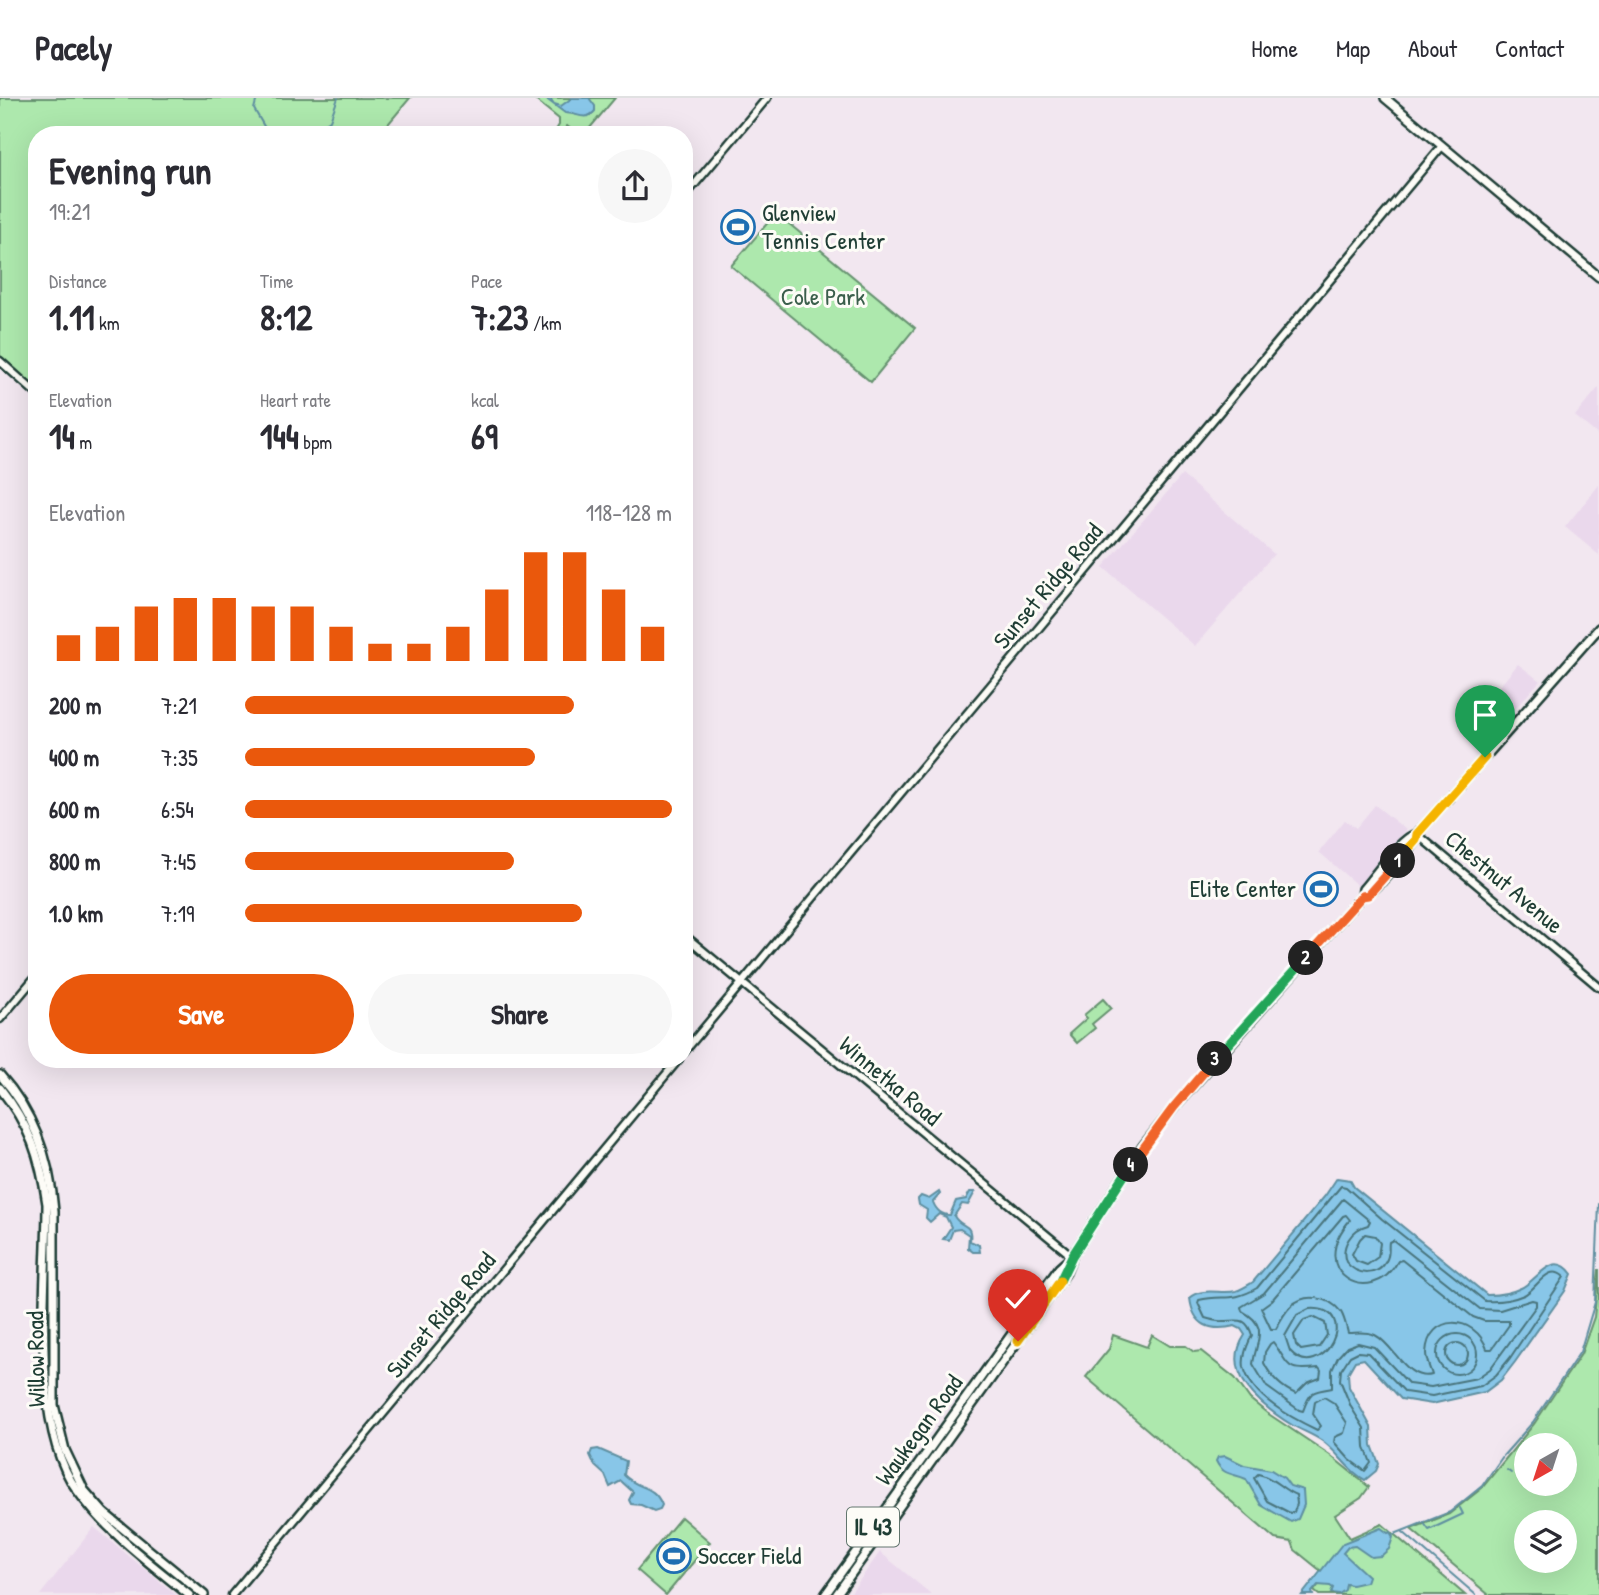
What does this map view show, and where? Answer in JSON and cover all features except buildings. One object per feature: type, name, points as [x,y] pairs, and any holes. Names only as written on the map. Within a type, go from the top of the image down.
[{"type":"main road","points":[[1385,98],[1599,277]]},
{"type":"main road","name":"Waukegan Road","points":[[825,1595],[874,1534],[1045,1304],[1065,1274],[1072,1256],[1143,1146],[1177,1104],[1362,896],[1363,889],[1405,841],[1411,835],[1417,834],[1599,628]]},
{"type":"main road","name":"Willow Road","points":[[0,1075],[30,1118],[41,1141],[52,1183],[54,1405],[65,1450],[84,1490],[104,1513],[204,1595]]},
{"type":"main road","name":"Willow Road","points":[[0,1088],[14,1105],[33,1140],[43,1175],[47,1204],[45,1387],[50,1425],[60,1458],[75,1489],[104,1523],[189,1595]]},
{"type":"main road","name":"Waukegan Road","points":[[836,1595],[874,1534]]},
{"type":"street","points":[[693,186],[767,98]]},
{"type":"street","name":"Sunset Ridge Road","points":[[693,1041],[1442,146]]},
{"type":"street","points":[[0,361],[28,386]]},
{"type":"street","name":"Chestnut Avenue","points":[[1417,834],[1599,987]]},
{"type":"street","name":"Winnetka Road","points":[[693,942],[1072,1256]]},
{"type":"street","points":[[0,1019],[28,986]]},
{"type":"street","name":"Sunset Ridge Road","points":[[232,1595],[671,1068]]},
{"type":"shaded area","points":[[1599,387],[1599,436],[1575,416]]},
{"type":"shaded area","points":[[1182,475],[1274,554],[1195,646],[1103,567]]},
{"type":"shaded area","points":[[1599,485],[1599,555],[1565,527]]},
{"type":"shaded area","points":[[1518,664],[1540,681],[1500,725],[1481,709]]},
{"type":"shaded area","points":[[1375,805],[1406,830],[1358,886],[1319,852],[1345,820],[1356,828]]},
{"type":"shaded area","points":[[94,1527],[176,1595],[40,1595]]},
{"type":"shaded area","points":[[880,1552],[932,1595],[849,1595]]},
{"type":"green space","points":[[0,98],[410,98],[387,126],[28,126],[28,381],[0,356]]},
{"type":"green space","points":[[533,98],[615,98],[592,126],[558,126],[559,119]]},
{"type":"green space","name":"Cole Park","points":[[776,213],[915,328],[871,382],[731,266]]},
{"type":"green space","points":[[1103,999],[1111,1008],[1092,1024],[1095,1028],[1077,1043],[1069,1034],[1087,1018],[1084,1015]]},
{"type":"green space","points":[[1599,1269],[1599,1595],[1489,1595],[1411,1529],[1449,1514],[1482,1488],[1514,1449],[1514,1496],[1577,1496],[1577,1433],[1527,1433],[1581,1354],[1594,1317]]},
{"type":"green space","points":[[1113,1335],[1147,1347],[1152,1335],[1170,1346],[1186,1346],[1194,1352],[1201,1351],[1235,1378],[1250,1399],[1267,1413],[1330,1455],[1369,1487],[1361,1498],[1335,1515],[1350,1538],[1382,1524],[1465,1595],[1319,1595],[1314,1591],[1326,1575],[1295,1550],[1292,1542],[1275,1539],[1086,1377],[1109,1349]]},
{"type":"green space","name":"Soccer Field","points":[[681,1517],[710,1542],[666,1595],[637,1570]]},
{"type":"water","points":[[545,98],[550,98],[554,104],[561,106],[572,98],[589,98],[595,111],[588,116],[565,113]]},
{"type":"water","points":[[1337,1178],[1350,1180],[1354,1187],[1487,1295],[1521,1288],[1551,1265],[1565,1267],[1572,1274],[1565,1291],[1515,1362],[1501,1380],[1485,1392],[1432,1404],[1401,1399],[1364,1359],[1355,1361],[1348,1373],[1349,1387],[1371,1427],[1372,1445],[1379,1464],[1376,1471],[1365,1480],[1325,1443],[1292,1425],[1257,1398],[1241,1375],[1237,1362],[1245,1335],[1241,1329],[1235,1326],[1218,1328],[1205,1325],[1195,1315],[1190,1298],[1201,1292],[1236,1291],[1253,1282]]},
{"type":"water","points":[[939,1192],[934,1205],[941,1213],[950,1215],[956,1201],[966,1199],[970,1192],[975,1192],[968,1205],[962,1204],[954,1216],[968,1228],[970,1241],[979,1245],[980,1252],[973,1252],[968,1248],[969,1235],[960,1229],[953,1230],[949,1240],[943,1239],[951,1227],[946,1217],[939,1214],[930,1222],[926,1218],[927,1210],[919,1205],[918,1199],[921,1196],[929,1199]]},
{"type":"water","points":[[598,1449],[626,1461],[624,1475],[655,1494],[662,1505],[660,1509],[654,1511],[631,1504],[629,1500],[633,1492],[621,1481],[610,1487],[605,1475],[595,1466],[590,1455],[592,1450]]},
{"type":"water","points":[[1225,1456],[1244,1465],[1271,1470],[1284,1478],[1290,1486],[1303,1490],[1304,1505],[1298,1519],[1291,1522],[1261,1505],[1246,1479],[1225,1472],[1219,1466],[1216,1461],[1218,1457]]},
{"type":"water","points":[[1381,1528],[1390,1532],[1393,1537],[1389,1549],[1381,1556],[1371,1557],[1355,1546],[1348,1547],[1343,1553],[1368,1576],[1366,1582],[1346,1584],[1345,1590],[1339,1594],[1331,1593],[1333,1588],[1330,1586],[1318,1585],[1312,1592],[1313,1595],[1302,1595],[1343,1543]]},
{"type":"waterway","points":[[257,98],[254,109],[264,126]]},
{"type":"waterway","points":[[321,126],[330,120],[338,98]]},
{"type":"waterway","points":[[1392,1535],[1450,1512],[1482,1486],[1503,1456],[1533,1422],[1580,1352],[1595,1302],[1599,1204]]},
{"type":"waterway","points":[[1507,1470],[1511,1473]]},
{"type":"waterway","points":[[1424,1523],[1429,1530],[1463,1514],[1460,1508]]},
{"type":"waterway","points":[[1403,1532],[1476,1595]]},
{"type":"place","name":"Glenview Tennis Center","points":[[738,227]]},
{"type":"place","name":"Elite Center","points":[[1321,889]]},
{"type":"place","name":"Soccer Field","points":[[674,1556]]},
{"type":"route","points":[[1018,1341],[1065,1274],[1072,1256],[1143,1146],[1174,1107],[1362,896],[1368,895],[1485,757]]}]
